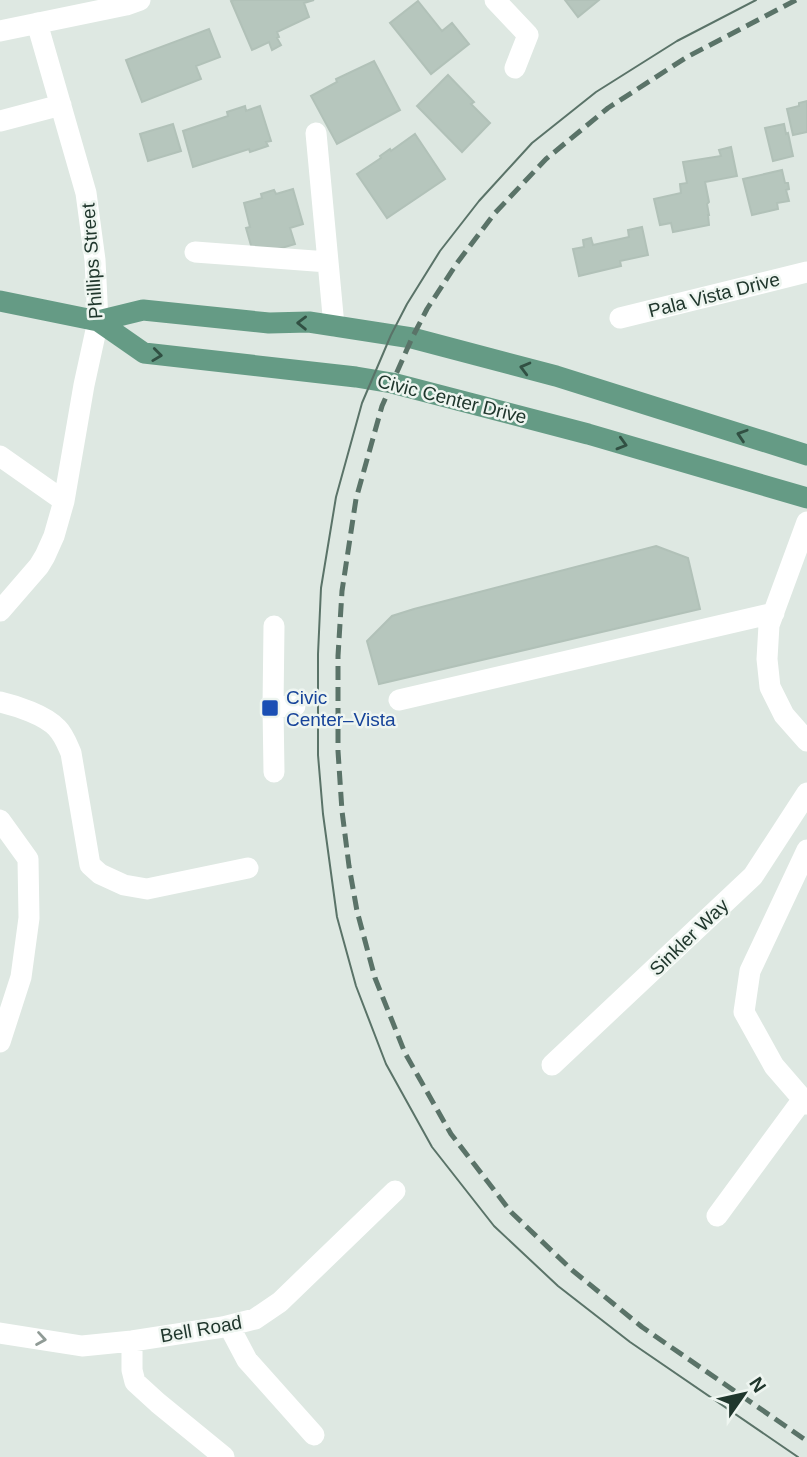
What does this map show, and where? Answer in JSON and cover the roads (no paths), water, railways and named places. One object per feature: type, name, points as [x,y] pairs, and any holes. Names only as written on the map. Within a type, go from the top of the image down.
[{"type":"main road","name":"Civic Center Drive","points":[[0,301],[98,321],[144,353],[392,383],[578,431],[807,498]]},
{"type":"main road","name":"Civic Center Drive","points":[[98,321],[143,310],[269,323],[309,322],[412,338],[556,376],[807,455]]},
{"type":"street","points":[[0,31],[140,0]]},
{"type":"street","points":[[495,0],[528,35],[515,68]]},
{"type":"street","name":"Phillips Street","points":[[0,611],[39,566],[54,536],[64,501],[98,321],[95,260],[86,193],[37,23]]},
{"type":"street","points":[[0,121],[61,105]]},
{"type":"street","points":[[316,132],[334,326]]},
{"type":"street","points":[[195,253],[328,262]]},
{"type":"street","name":"Pala Vista Drive","points":[[620,318],[807,272]]},
{"type":"street","points":[[0,456],[64,501]]},
{"type":"street","points":[[807,522],[769,625],[767,659],[770,687],[784,715],[807,741]]},
{"type":"street","points":[[399,700],[774,613]]},
{"type":"street","points":[[274,626],[274,772]]},
{"type":"street","points":[[0,702],[33,713],[55,726],[65,739],[71,753],[90,865],[100,874],[124,885],[147,889],[248,868]]},
{"type":"street","points":[[273,707],[295,706]]},
{"type":"street","name":"Sinkler Way","points":[[552,1065],[753,876],[807,793]]},
{"type":"street","points":[[0,820],[28,859],[29,906],[21,977],[0,1042]]},
{"type":"street","points":[[717,1216],[805,1102],[774,1066],[744,1012],[750,971],[807,850]]},
{"type":"street","name":"Bell Road","points":[[0,1333],[82,1346],[132,1341],[255,1319],[280,1302],[395,1191]]},
{"type":"street","points":[[229,1325],[247,1360],[314,1435]]},
{"type":"street","points":[[132,1341],[132,1370],[135,1382],[224,1457]]},
{"type":"tram line","points":[[756,0],[677,41],[596,92],[532,143],[479,201],[440,251],[407,304],[362,403],[336,497],[321,588],[318,755],[337,917],[356,986],[386,1064],[432,1147],[494,1226],[558,1286],[630,1342],[798,1457]]},
{"type":"railway","points":[[796,0],[687,57],[608,108],[546,159],[495,213],[457,263],[427,309],[382,406],[356,499],[342,591],[338,656],[338,751],[349,866],[357,911],[375,978],[405,1053],[451,1134],[511,1212],[572,1270],[642,1327],[807,1441]]},
{"type":"place","name":"Civic Center–Vista","points":[[270,708]]}]
